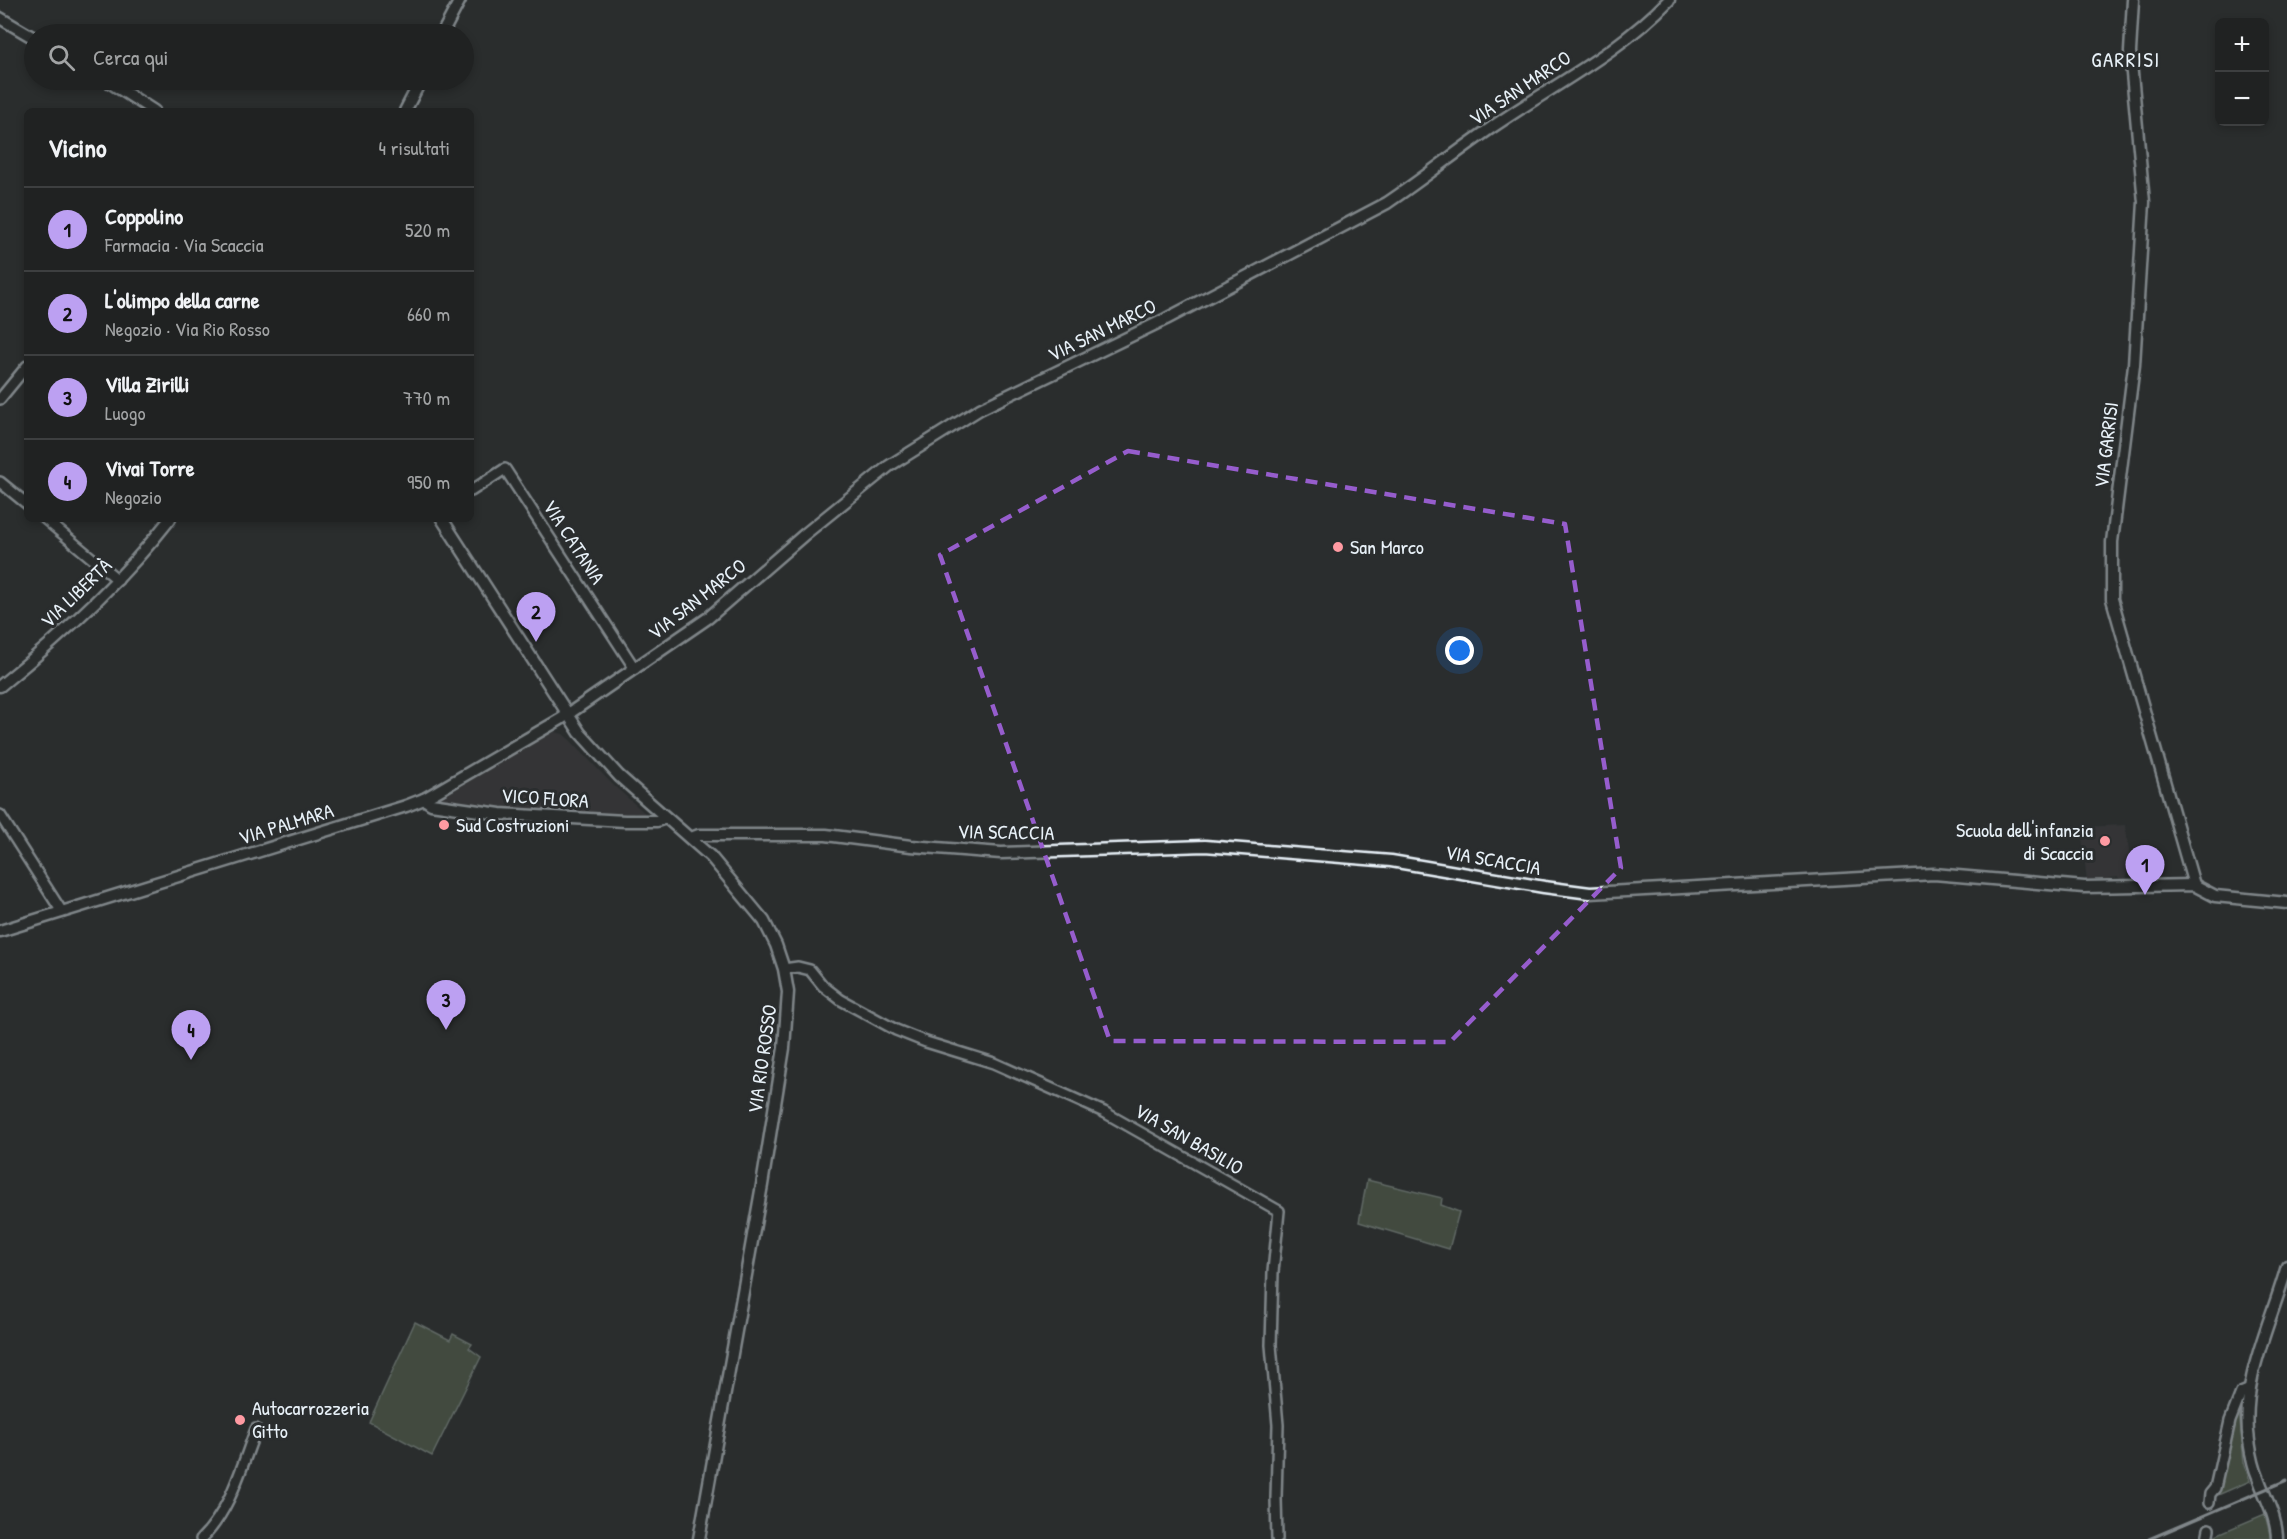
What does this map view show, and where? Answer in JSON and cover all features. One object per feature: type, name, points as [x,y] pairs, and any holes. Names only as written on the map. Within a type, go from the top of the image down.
[{"type":"street","points":[[447,24],[460,0]]},
{"type":"street","name":"VIA SAN MARCO","points":[[567,715],[708,618],[805,534],[898,460],[980,409],[1166,319],[1387,202],[1419,182],[1490,128],[1607,51],[1645,23],[1669,0]]},
{"type":"street","name":"VIA GARRISI","points":[[2133,0],[2130,52],[2144,202],[2134,365],[2112,542],[2112,599],[2194,885]]},
{"type":"street","points":[[0,18],[24,32]]},
{"type":"street","points":[[121,90],[148,108]]},
{"type":"street","points":[[407,108],[416,90]]},
{"type":"street","points":[[0,399],[24,370]]},
{"type":"street","name":"VIA CATANIA","points":[[474,489],[505,469],[635,669]]},
{"type":"street","points":[[0,482],[24,502]]},
{"type":"street","points":[[49,522],[118,580]]},
{"type":"street","name":"VIA LIBERTÀ","points":[[0,686],[118,580],[167,522]]},
{"type":"street","name":"VIA RIO ROSSO","points":[[444,522],[567,715],[619,777],[711,857],[764,921],[776,945],[784,969],[789,992],[784,1048],[699,1539]]},
{"type":"street","name":"VIA PALMARA","points":[[0,931],[406,806],[424,799],[567,715]]},
{"type":"street","name":"VICO FLORA","points":[[424,799],[431,804],[500,814],[625,821],[657,821],[666,818]]},
{"type":"street","points":[[0,815],[62,912]]},
{"type":"street","name":"VIA SCACCIA","points":[[691,838],[699,835],[826,835],[921,847],[1001,853],[1205,846],[1391,861],[1590,893],[1934,874],[2084,887],[2194,885],[2215,896],[2287,903]]},
{"type":"street","name":"VIA SAN BASILIO","points":[[784,969],[798,967],[810,970],[823,986],[841,1000],[896,1030],[994,1063],[1104,1112],[1279,1211],[1273,1272],[1271,1346],[1278,1425],[1277,1539]]},
{"type":"street","points":[[2277,1539],[2274,1519],[2250,1450],[2247,1425],[2248,1390],[2287,1266]]},
{"type":"street","points":[[2209,1503],[2210,1494],[2215,1488],[2230,1421],[2241,1393],[2248,1390]]},
{"type":"street","points":[[201,1539],[213,1526],[227,1502],[256,1429]]},
{"type":"highlighted area","points":[[1128,451],[1565,524],[1621,868],[1450,1042],[1110,1041],[940,555]]},
{"type":"shaded area","points":[[555,732],[563,734],[570,740],[612,784],[647,815],[634,813],[627,818],[499,811],[436,801],[435,798],[538,738]]},
{"type":"shaded area","name":"Scuola dell'infanzia di Scaccia","points":[[2125,825],[2130,856],[2126,881],[2118,877],[2110,878],[2108,882],[2087,883],[2081,827]]},
{"type":"green space","points":[[1367,1180],[1442,1198],[1441,1205],[1459,1212],[1449,1249],[1359,1222]]},
{"type":"green space","points":[[415,1322],[450,1340],[453,1334],[472,1344],[469,1348],[481,1357],[432,1456],[369,1422]]},
{"type":"green space","points":[[2239,1411],[2244,1462],[2250,1481],[2218,1495],[2233,1424]]},
{"type":"green space","points":[[2265,1514],[2271,1539],[2210,1539],[2211,1537]]},
{"type":"railway","points":[[2149,1539],[2287,1480]]},
{"type":"place","name":"San Marco","points":[[1338,547]]},
{"type":"place","name":"L'olimpo della carne","points":[[536,642]]},
{"type":"place","name":"Sud Costruzioni","points":[[444,825]]},
{"type":"place","name":"Scuola dell'infanzia di Scaccia","points":[[2105,841]]},
{"type":"place","name":"Coppolino","points":[[2145,895]]},
{"type":"place","name":"Villa Zirilli","points":[[446,1030]]},
{"type":"place","name":"Vivai Torre","points":[[191,1060]]},
{"type":"place","name":"Autocarrozzeria Gitto","points":[[240,1420]]},
{"type":"district","name":"GARRISI","points":[[2126,60]]}]
